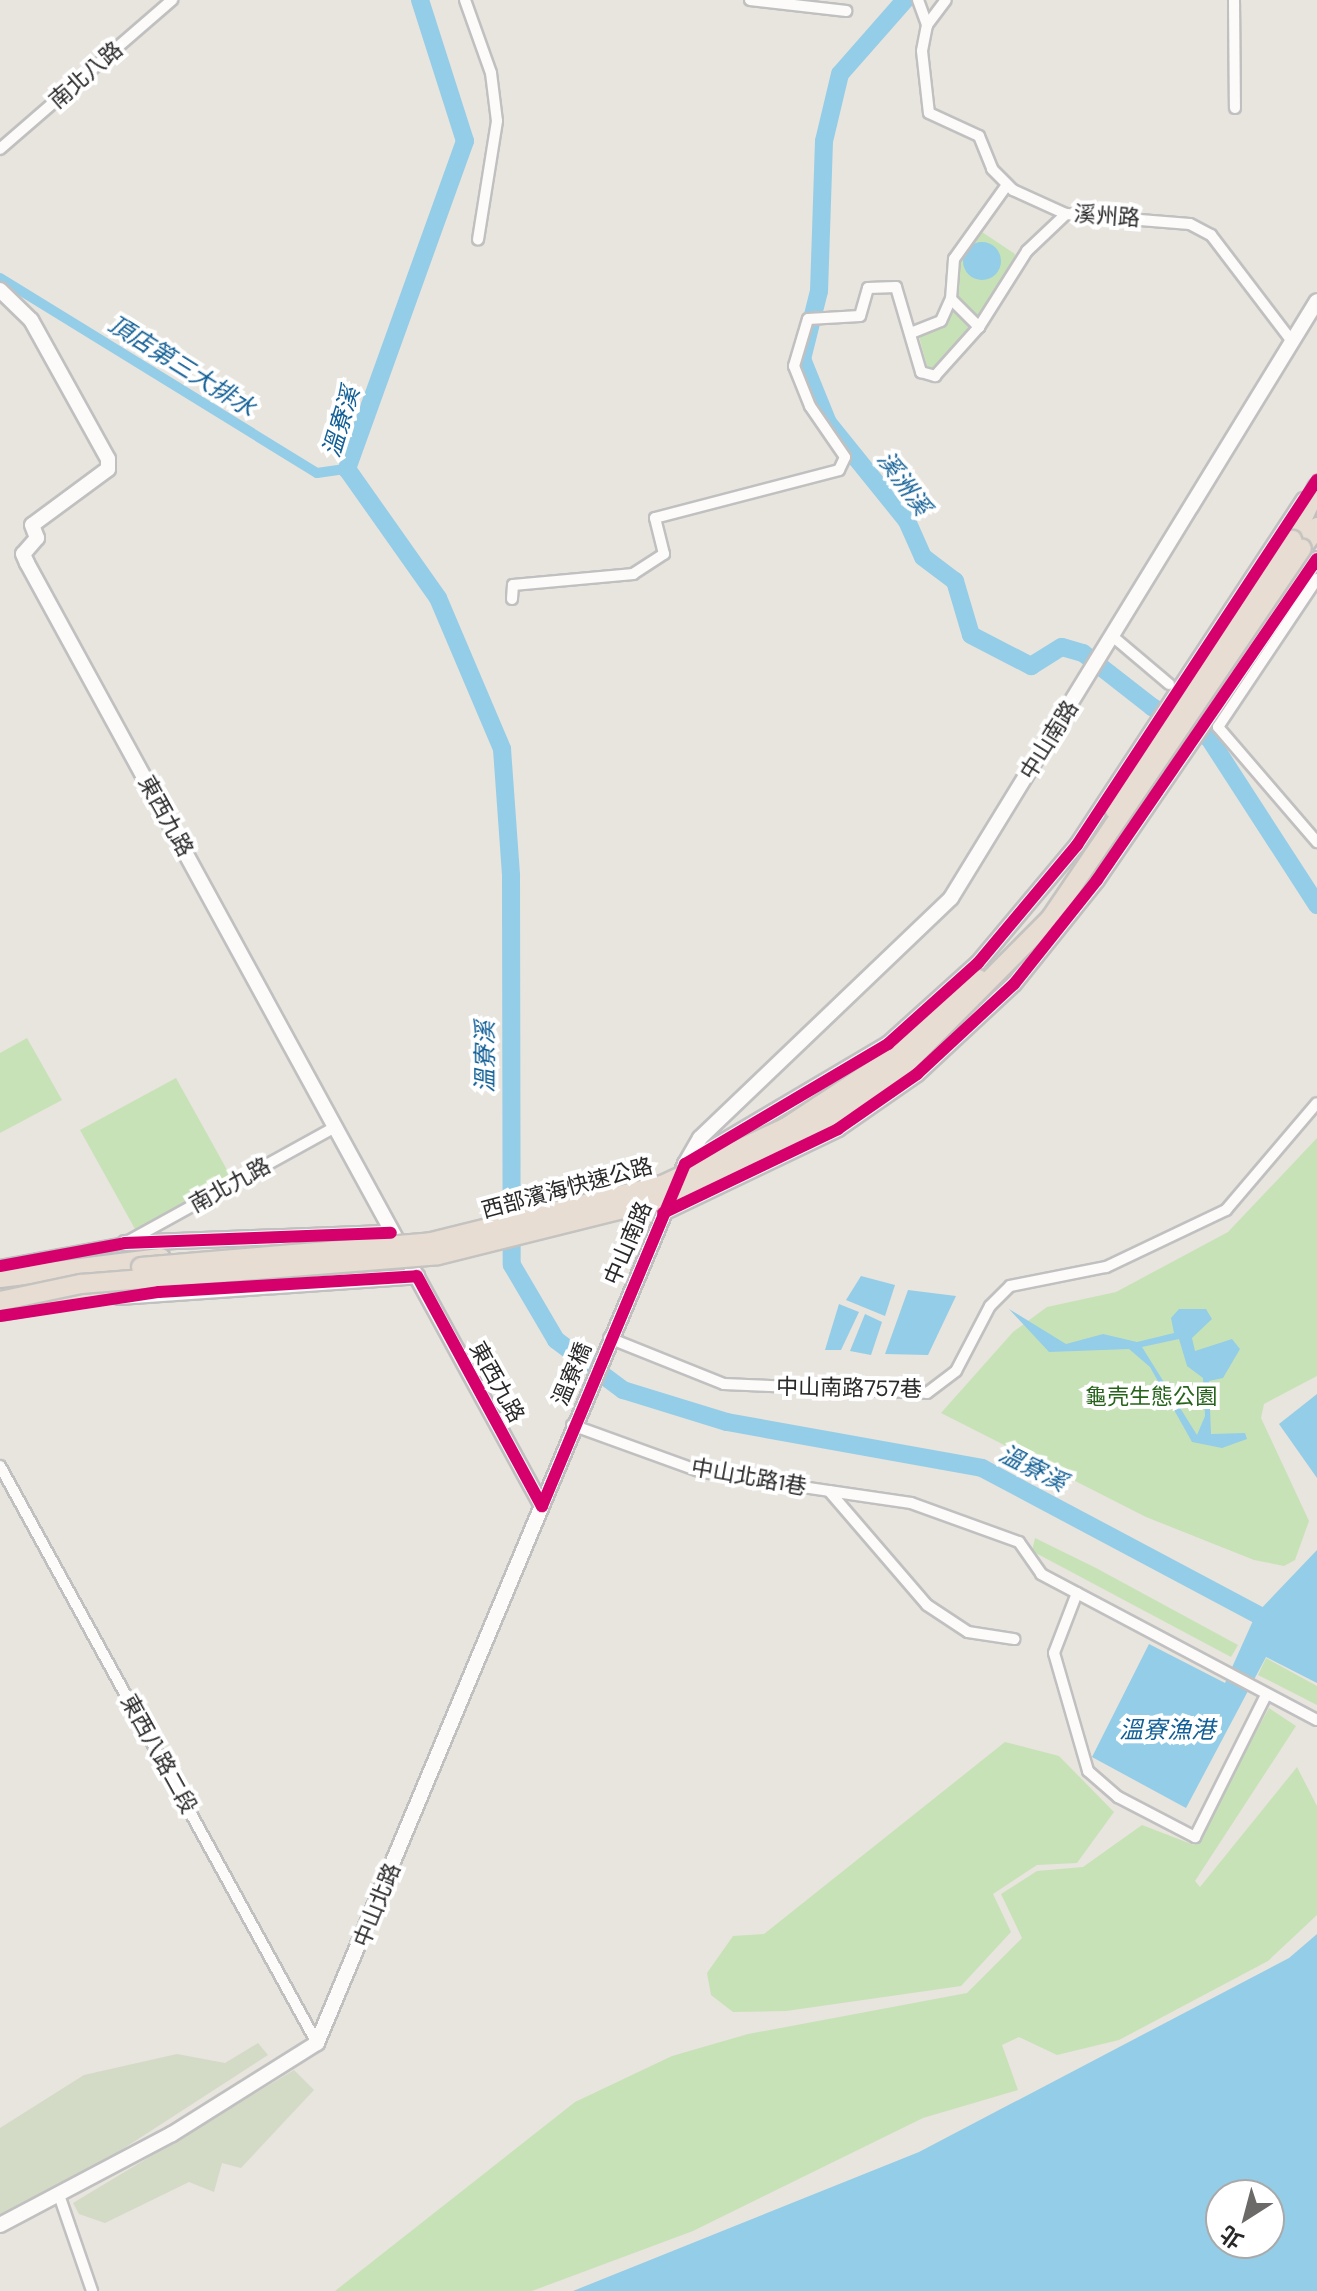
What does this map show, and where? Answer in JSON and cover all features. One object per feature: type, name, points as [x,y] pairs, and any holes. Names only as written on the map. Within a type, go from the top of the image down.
[{"type":"highway","points":[[1304,549],[1317,488]]},
{"type":"highway","name":"西部濱海快速公路","points":[[0,1291],[248,1254],[431,1242],[662,1185],[785,1128],[896,1055],[1041,910],[1304,549],[1317,505]]},
{"type":"highway","name":"西部濱海快速公路","points":[[0,1301],[81,1284],[438,1255],[553,1229],[663,1199],[812,1130],[902,1068],[1050,919],[1317,527]]},
{"type":"highway","points":[[1304,549],[1317,534]]},
{"type":"highway","points":[[0,1278],[86,1262],[248,1254]]},
{"type":"highway","points":[[0,1313],[239,1271]]},
{"type":"street","name":"南北八路","points":[[0,149],[172,0]]},
{"type":"street","points":[[465,0],[491,73],[497,121],[478,239]]},
{"type":"street","points":[[750,0],[846,11]]},
{"type":"street","points":[[918,0],[927,25]]},
{"type":"street","points":[[911,333],[941,321],[951,299],[954,259],[1007,185],[979,136],[929,113],[922,51],[927,25],[946,0]]},
{"type":"street","points":[[1234,0],[1235,108]]},
{"type":"street","name":"溪州路","points":[[1007,185],[1066,214],[1190,224],[1211,235],[1291,340]]},
{"type":"street","points":[[512,599],[513,585],[633,574],[664,554],[655,518],[839,470],[845,457],[810,406],[794,366],[805,324],[860,316],[868,288],[896,287],[921,372],[935,376],[979,327],[1027,251],[1066,214]]},
{"type":"street","name":"東西九路","points":[[0,290],[31,320],[108,459],[108,469],[32,525],[37,538],[23,554],[27,563],[542,1506]]},
{"type":"street","points":[[951,299],[979,327]]},
{"type":"street","points":[[1173,689],[1111,635],[1317,301]]},
{"type":"street","points":[[685,1164],[888,1044],[978,963],[1077,845],[1151,733],[1173,689],[1317,480]]},
{"type":"street","points":[[663,1213],[838,1129],[957,1039],[1062,928],[1208,721],[1304,549]]},
{"type":"street","points":[[1317,579],[1218,727],[1317,842]]},
{"type":"street","name":"中山南路","points":[[609,1338],[685,1164],[700,1138],[951,898],[1092,671],[1111,635]]},
{"type":"street","name":"中山南路757巷","points":[[609,1338],[724,1384],[927,1393],[956,1371],[990,1306],[1010,1286],[1106,1267],[1226,1210],[1316,1103]]},
{"type":"street","name":"南北九路","points":[[0,1266],[125,1243],[335,1127]]},
{"type":"street","points":[[125,1243],[391,1233]]},
{"type":"street","points":[[0,1313],[159,1292],[417,1276]]},
{"type":"street","name":"溫寮橋","points":[[572,1425],[609,1338]]},
{"type":"street","name":"中山北路","points":[[0,2225],[281,2071],[317,2043],[542,1506],[572,1425]]},
{"type":"street","name":"中山北路1巷","points":[[572,1425],[702,1472],[829,1491],[927,1605],[968,1632],[1014,1639]]},
{"type":"street","name":"東西八路二段","points":[[0,1466],[317,2043]]},
{"type":"street","points":[[829,1491],[973,1522],[1019,1542],[1041,1574],[1317,1720]]},
{"type":"street","points":[[1077,1593],[1054,1653],[1088,1771],[1118,1797],[1195,1837],[1266,1695]]},
{"type":"street","points":[[59,2195],[92,2291]]},
{"type":"green space","points":[[979,230],[1015,254],[1013,269],[936,371],[928,370],[918,333],[934,331],[955,309],[952,273]]},
{"type":"green space","points":[[27,1038],[62,1100],[0,1133],[0,1053]]},
{"type":"green space","points":[[176,1078],[231,1177],[135,1229],[80,1130]]},
{"type":"green space","name":"龜壳生態公園","points":[[1317,1138],[1317,1376],[1264,1404],[1261,1418],[1309,1521],[1295,1560],[1284,1566],[1254,1560],[1146,1517],[941,1413],[1013,1332],[1047,1307],[1116,1292],[1228,1232]]},
{"type":"green space","points":[[1035,1538],[1238,1645],[1231,1657],[1032,1551]]},
{"type":"green space","points":[[1266,1658],[1317,1686],[1317,1705],[1258,1675]]},
{"type":"green space","points":[[1269,1708],[1296,1726],[1195,1881],[1200,1887],[1297,1767],[1317,1806],[1317,1915],[1268,1961],[1119,2040],[1057,2055],[1019,2037],[1002,2045],[1018,2090],[923,2118],[693,2231],[532,2291],[335,2291],[575,2102],[672,2056],[748,2034],[967,1993],[1022,1938],[1001,1894],[1037,1871],[1083,1867],[1142,1825],[1194,1845]]},
{"type":"green space","points":[[1005,1742],[1059,1756],[1114,1812],[1077,1863],[1037,1865],[993,1894],[1011,1932],[961,1986],[786,2011],[733,2012],[711,1995],[707,1973],[733,1936],[764,1934]]},
{"type":"green space","points":[[258,2043],[268,2055],[112,2156],[0,2215],[0,2128],[84,2075],[177,2054],[225,2063]]},
{"type":"green space","points":[[294,2070],[314,2090],[241,2168],[222,2163],[214,2192],[189,2182],[105,2223],[79,2214],[73,2203]]},
{"type":"water","points":[[982,242],[995,248],[1001,261],[995,274],[982,280],[969,274],[963,261],[969,248]]},
{"type":"water","points":[[861,1276],[895,1285],[885,1316],[846,1300]]},
{"type":"water","points":[[908,1290],[956,1296],[928,1355],[885,1354]]},
{"type":"water","points":[[839,1304],[859,1312],[841,1350],[825,1350]]},
{"type":"water","points":[[1009,1309],[1066,1344],[1103,1334],[1137,1342],[1174,1333],[1171,1318],[1179,1309],[1206,1309],[1212,1319],[1192,1338],[1195,1351],[1232,1339],[1240,1349],[1223,1378],[1209,1381],[1211,1434],[1245,1433],[1247,1439],[1222,1448],[1192,1442],[1150,1367],[1129,1349],[1049,1352]],"holes":[[[1179,1339],[1187,1366],[1203,1378],[1205,1416],[1197,1435],[1142,1347]]]},
{"type":"water","points":[[865,1314],[882,1322],[871,1355],[850,1351]]},
{"type":"water","points":[[1317,1394],[1317,1478],[1279,1424]]},
{"type":"water","name":"溫寮漁港","points":[[1317,1550],[1317,1683],[1266,1657],[1186,1808],[1092,1757],[1149,1644],[1225,1683],[1256,1614]]},
{"type":"water","points":[[1317,1934],[1317,2291],[573,2291],[919,2152],[1289,1958]]},
{"type":"waterway","name":"溫寮溪","points":[[420,0],[465,141],[347,469],[438,598],[502,749],[511,876],[512,1265],[556,1340],[623,1390],[727,1422],[982,1468],[1317,1646]]},
{"type":"waterway","name":"溪洲溪","points":[[905,0],[840,74],[824,141],[819,291],[802,359],[828,423],[907,521],[923,557],[955,581],[971,635],[1031,666],[1062,647],[1083,653],[1152,707],[1209,738],[1317,905]]},
{"type":"waterway","name":"頂店第三大排水","points":[[0,278],[317,473],[347,469]]},
{"type":"cycle path","points":[[542,1506],[685,1164],[888,1044],[978,963],[1077,845],[1317,480]]},
{"type":"cycle path","points":[[663,1213],[838,1129],[917,1074],[1014,984],[1097,880],[1317,559]]},
{"type":"cycle path","points":[[0,1266],[125,1243],[391,1233]]},
{"type":"cycle path","points":[[0,1316],[159,1292],[417,1276],[542,1506]]}]
